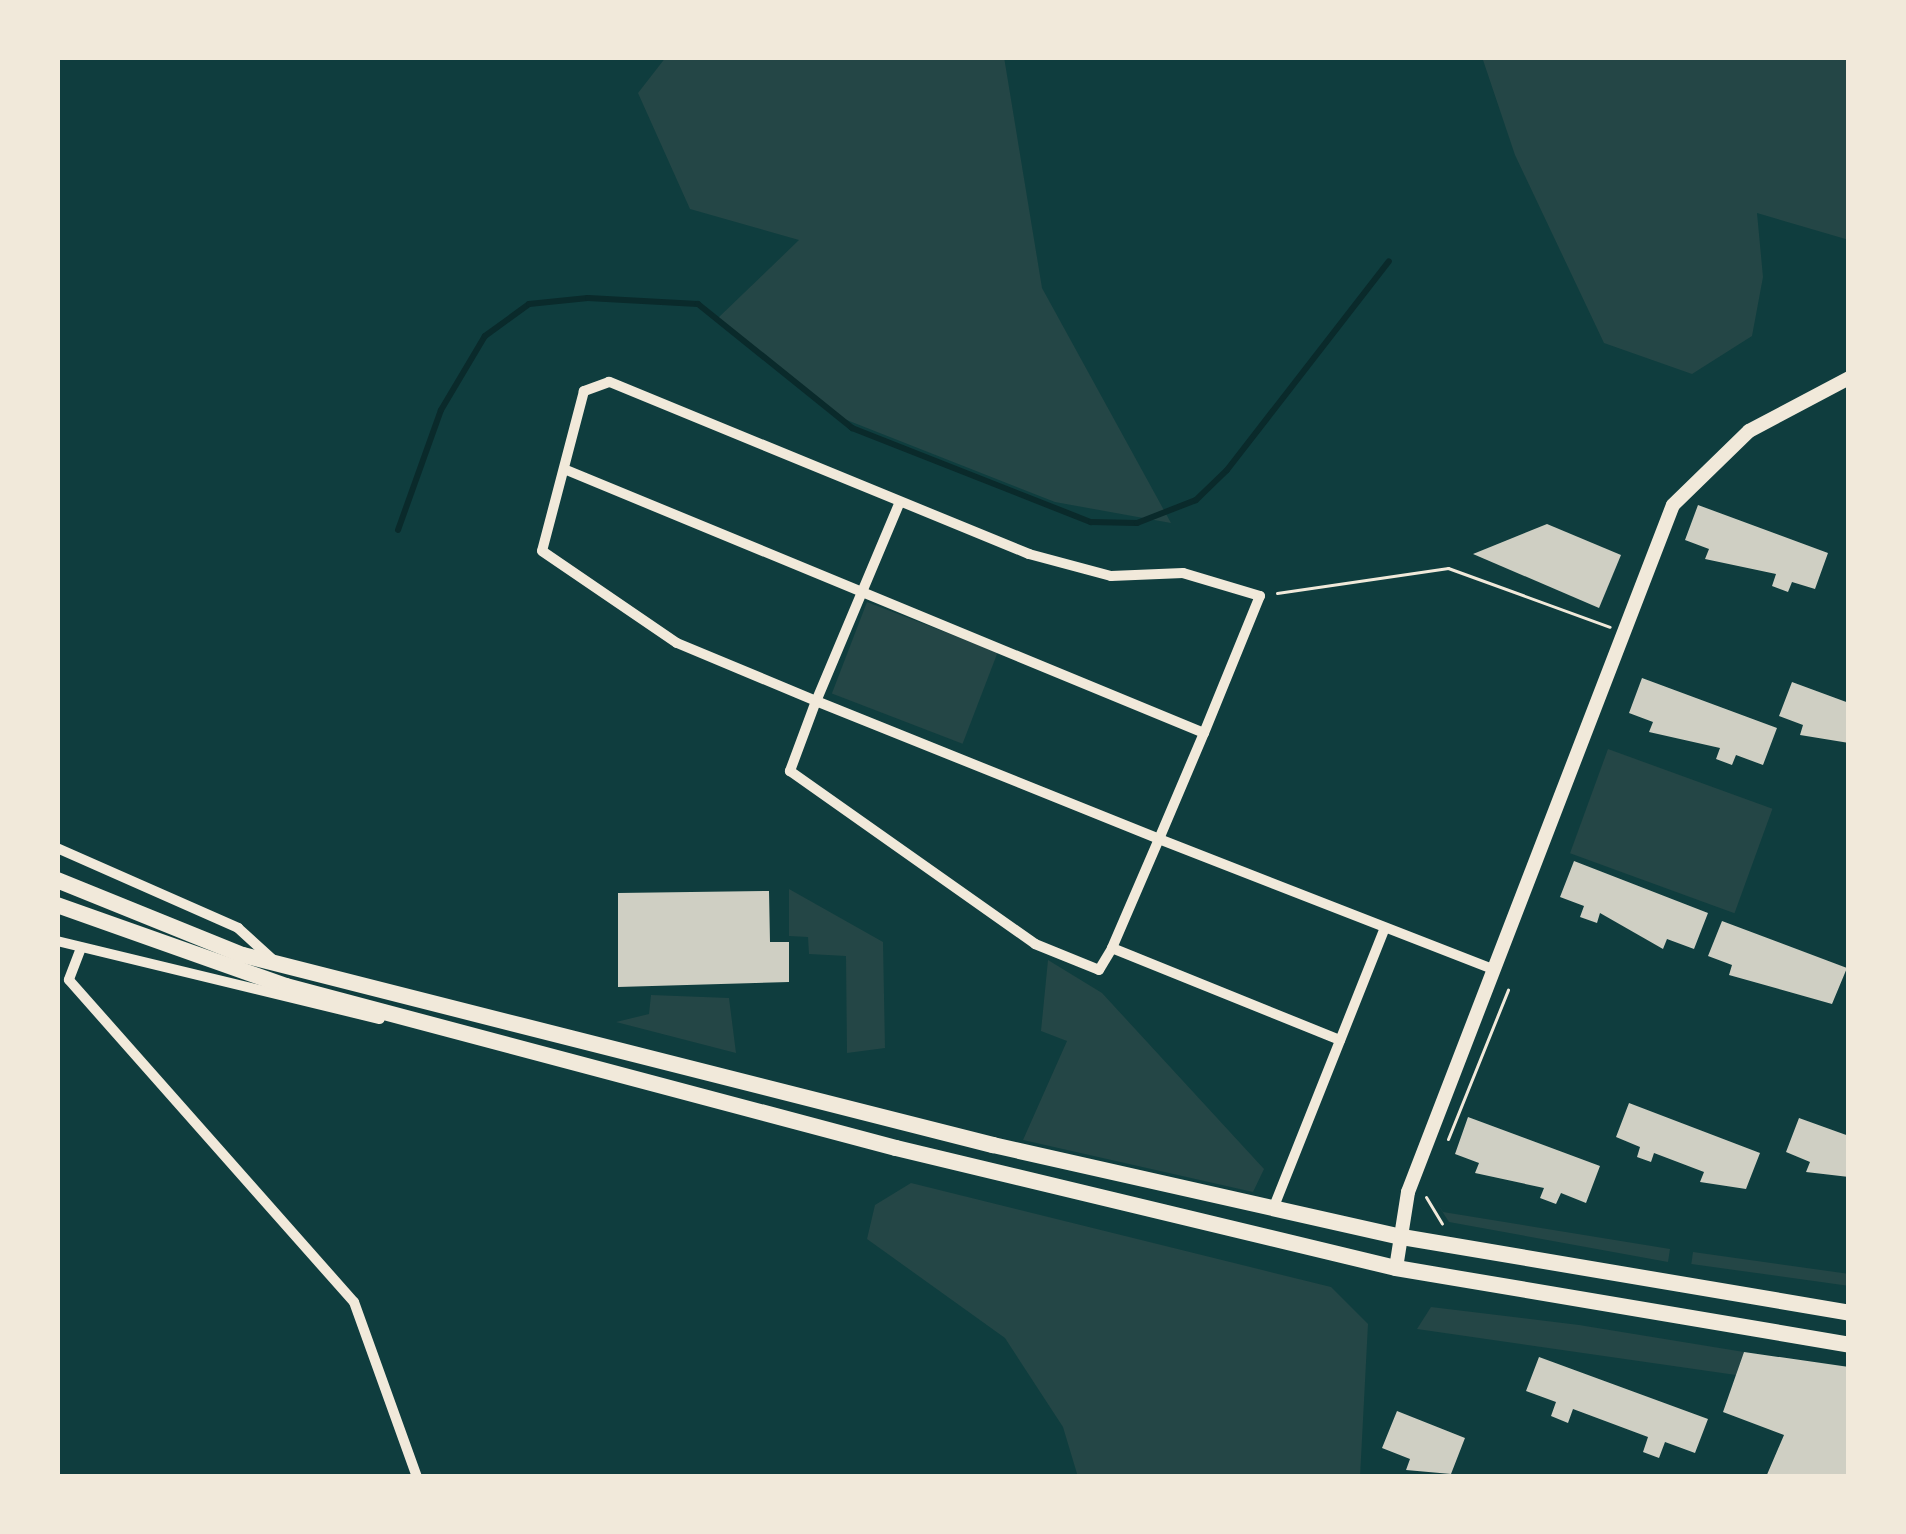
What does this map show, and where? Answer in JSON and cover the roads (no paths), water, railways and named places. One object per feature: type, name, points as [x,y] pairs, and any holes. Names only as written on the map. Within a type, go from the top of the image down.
[{"type":"main road","points":[[57,880],[278,964],[1273,1209],[1402,1238],[1849,1313]]},
{"type":"main road","points":[[57,905],[457,1033],[1396,1268],[1849,1345]]},
{"type":"street","points":[[1396,1268],[1492,969],[1673,505],[1749,431],[1849,378]]},
{"type":"street","points":[[899,504],[816,701],[790,772],[1035,944],[1099,970],[1159,839],[1260,596],[1183,573],[1111,576],[899,504],[609,382],[584,392],[542,551],[677,643],[816,701],[1159,839],[1492,969]]},
{"type":"street","points":[[564,469],[1204,733]]},
{"type":"street","points":[[58,848],[238,928],[278,964]]},
{"type":"street","points":[[1273,1209],[1385,928]]},
{"type":"street","points":[[57,941],[457,1033]]},
{"type":"street","points":[[81,948],[69,980],[354,1302],[417,1477]]},
{"type":"street","points":[[1112,948],[1340,1040]]},
{"type":"waterway","points":[[398,530],[441,410],[485,336],[529,304],[588,298],[698,304],[852,428],[1091,522],[1137,523],[1196,500],[1227,470],[1389,261]]}]
